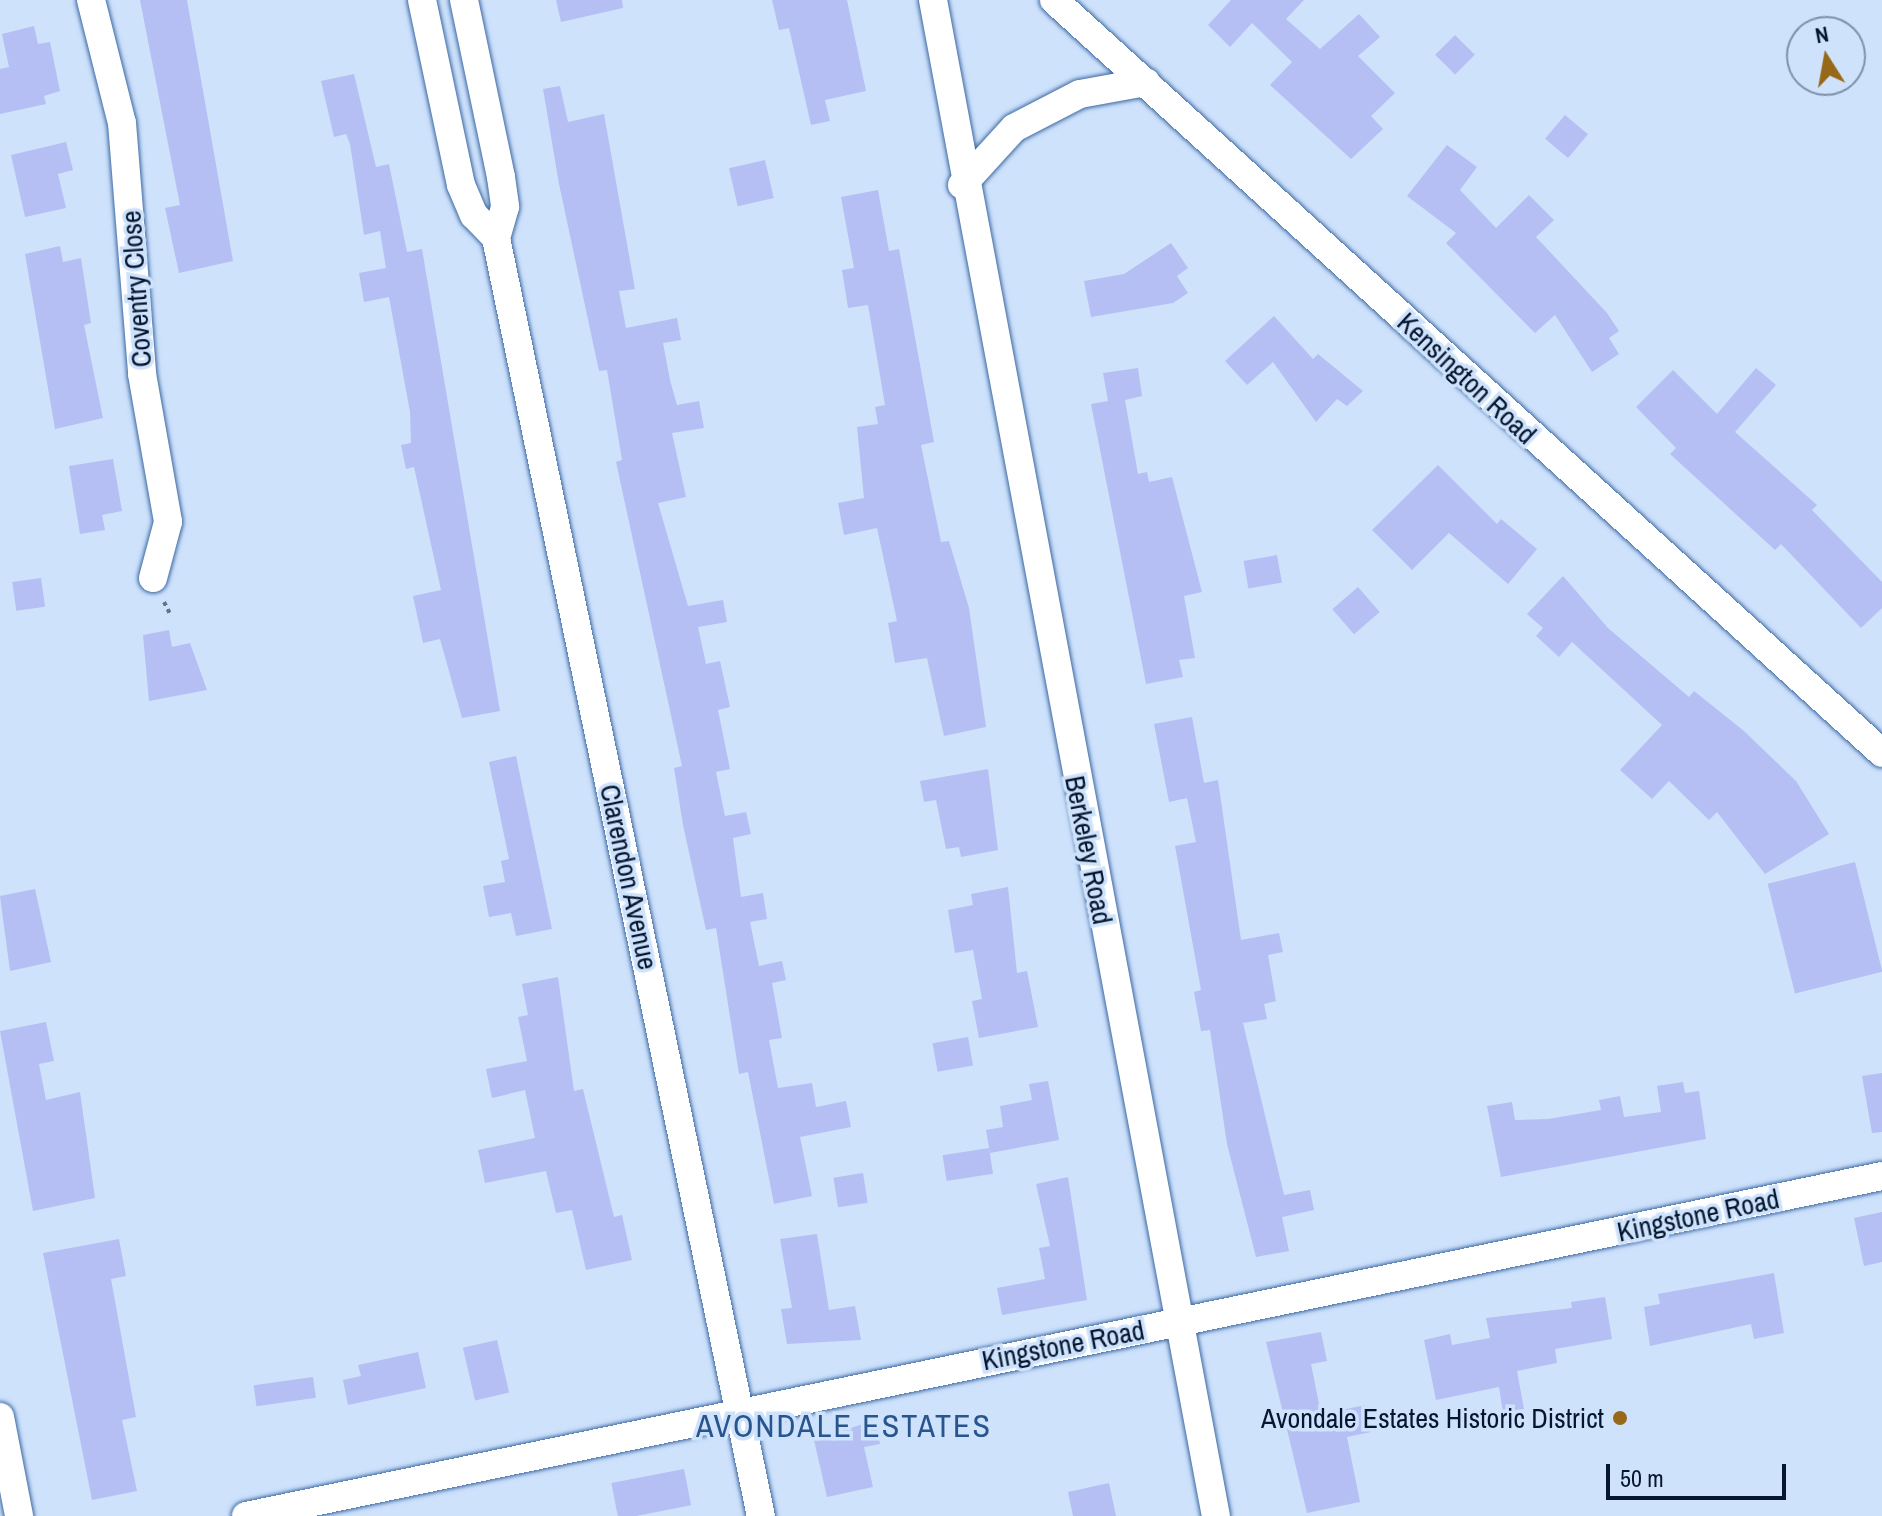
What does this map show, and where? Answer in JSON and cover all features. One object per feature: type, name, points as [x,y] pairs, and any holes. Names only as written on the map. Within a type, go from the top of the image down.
[{"type":"street","name":"Coventry Close","points":[[91,0],[122,123],[142,374],[168,522],[153,578]]},
{"type":"street","name":"Clarendon Avenue","points":[[422,0],[461,185],[474,215],[496,238]]},
{"type":"street","name":"Clarendon Avenue","points":[[464,0],[503,192],[496,238],[761,1516]]},
{"type":"street","name":"Berkeley Road","points":[[933,0],[962,185],[1216,1516]]},
{"type":"street","name":"Kensington Road","points":[[1054,0],[1882,753]]},
{"type":"street","points":[[962,185],[1014,128],[1080,94],[1146,82]]},
{"type":"street","name":"Kingstone Road","points":[[246,1516],[739,1410],[1882,1176]]},
{"type":"street","points":[[0,1417],[19,1516]]},
{"type":"building","points":[[140,0],[187,0],[233,261],[179,273],[165,208],[180,205]]},
{"type":"building","points":[[556,0],[622,0],[623,8],[561,22]]},
{"type":"building","points":[[772,0],[847,0],[866,91],[825,100],[830,121],[811,125],[789,28],[779,30]]},
{"type":"building","points":[[1231,0],[1304,0],[1286,19],[1320,49],[1359,14],[1380,37],[1358,56],[1395,93],[1371,116],[1383,129],[1351,159],[1270,85],[1292,62],[1252,23],[1230,47],[1208,25]]},
{"type":"building","points":[[34,26],[38,44],[50,42],[60,91],[44,96],[46,104],[0,114],[0,69],[9,67],[2,34]]},
{"type":"building","points":[[1455,35],[1475,55],[1455,75],[1435,55]]},
{"type":"building","points":[[354,74],[376,167],[389,164],[407,252],[422,249],[500,711],[462,718],[440,639],[423,643],[413,596],[441,590],[414,467],[406,469],[401,445],[411,443],[410,412],[389,297],[364,302],[359,273],[386,268],[380,231],[364,235],[350,144],[346,134],[334,137],[321,81]]},
{"type":"building","points":[[560,86],[568,122],[604,114],[635,289],[619,291],[626,328],[677,318],[681,340],[663,343],[670,380],[677,405],[699,401],[704,428],[672,433],[686,497],[658,503],[688,606],[723,600],[727,622],[698,627],[706,664],[720,661],[730,707],[718,710],[730,769],[716,772],[725,816],[746,812],[751,834],[733,838],[741,897],[763,893],[767,919],[750,922],[759,966],[782,961],[786,980],[772,983],[782,1038],[769,1040],[778,1088],[812,1083],[816,1107],[846,1101],[851,1127],[800,1137],[812,1196],[774,1204],[748,1072],[739,1074],[716,928],[706,930],[683,825],[674,768],[682,766],[616,462],[622,460],[607,370],[599,371],[559,184],[543,89]]},
{"type":"building","points":[[1565,115],[1588,134],[1568,158],[1545,139]]},
{"type":"building","points":[[66,142],[73,170],[58,174],[66,208],[25,217],[11,155]]},
{"type":"building","points":[[1447,145],[1477,167],[1460,190],[1496,228],[1529,195],[1554,220],[1536,237],[1607,313],[1619,331],[1609,338],[1619,354],[1592,372],[1555,315],[1535,333],[1446,243],[1456,233],[1407,196]]},
{"type":"building","points":[[765,160],[774,198],[738,206],[729,168]]},
{"type":"building","points":[[878,190],[889,251],[899,249],[934,442],[921,445],[941,542],[949,541],[969,608],[986,727],[944,736],[927,658],[895,663],[888,623],[897,621],[877,528],[844,535],[838,503],[864,498],[857,427],[878,424],[875,407],[885,405],[868,305],[848,308],[842,270],[854,268],[841,197]]},
{"type":"building","points":[[1171,243],[1188,268],[1177,276],[1188,293],[1173,303],[1091,317],[1084,281],[1124,274]]},
{"type":"building","points":[[60,246],[63,262],[81,258],[91,323],[84,325],[103,418],[55,429],[25,254]]},
{"type":"building","points":[[1274,316],[1313,359],[1318,354],[1363,391],[1347,406],[1337,399],[1316,422],[1273,362],[1247,385],[1225,361]]},
{"type":"building","points":[[1138,368],[1142,396],[1125,400],[1138,474],[1147,472],[1149,482],[1172,477],[1202,592],[1184,596],[1195,658],[1179,660],[1183,677],[1146,684],[1091,404],[1108,401],[1103,373]]},
{"type":"building","points":[[1756,368],[1776,385],[1735,432],[1817,505],[1812,510],[1882,582],[1882,608],[1861,628],[1781,544],[1775,550],[1670,454],[1676,448],[1636,407],[1673,370],[1717,414]]},
{"type":"building","points":[[113,459],[122,511],[102,515],[105,530],[80,534],[69,466]]},
{"type":"building","points":[[1438,465],[1497,524],[1501,519],[1537,549],[1508,584],[1449,533],[1412,570],[1372,530]]},
{"type":"building","points":[[1277,555],[1282,583],[1248,588],[1244,561]]},
{"type":"building","points":[[1563,576],[1608,628],[1689,697],[1694,691],[1744,731],[1796,781],[1829,834],[1765,874],[1717,812],[1709,820],[1669,781],[1652,799],[1620,770],[1662,725],[1572,642],[1559,657],[1536,636],[1543,628],[1527,614]]},
{"type":"building","points":[[41,578],[45,607],[16,611],[12,582]]},
{"type":"building","points":[[1358,587],[1380,612],[1354,634],[1332,609]]},
{"type":"building","points":[[169,630],[172,647],[190,643],[207,690],[149,701],[143,635]]},
{"type":"building","points":[[1192,717],[1204,783],[1218,780],[1241,940],[1279,933],[1283,952],[1268,955],[1276,1001],[1264,1004],[1267,1019],[1243,1023],[1284,1195],[1310,1190],[1314,1210],[1282,1217],[1289,1251],[1256,1257],[1227,1144],[1210,1030],[1201,1031],[1194,992],[1201,990],[1175,846],[1196,842],[1187,798],[1169,802],[1154,724]]},
{"type":"building","points":[[516,756],[552,929],[516,936],[511,913],[489,917],[483,886],[505,882],[501,861],[509,859],[489,762]]},
{"type":"building","points":[[988,769],[998,850],[961,857],[959,847],[946,849],[936,800],[924,802],[920,781]]},
{"type":"building","points":[[1855,862],[1882,972],[1795,993],[1768,884]]},
{"type":"building","points":[[1008,887],[1017,973],[1027,971],[1038,1027],[979,1038],[972,1001],[982,999],[973,950],[955,953],[948,910],[973,905],[971,894]]},
{"type":"building","points":[[35,889],[51,962],[10,971],[0,896]]},
{"type":"building","points":[[558,977],[574,1091],[583,1089],[614,1217],[622,1215],[632,1260],[586,1270],[572,1210],[556,1213],[546,1171],[485,1183],[478,1150],[535,1138],[525,1090],[492,1098],[486,1069],[527,1061],[518,1017],[528,1015],[522,984]]},
{"type":"building","points":[[46,1022],[54,1061],[39,1064],[46,1100],[80,1092],[95,1198],[33,1211],[0,1031]]},
{"type":"building","points":[[968,1037],[973,1066],[938,1072],[933,1043]]},
{"type":"building","points":[[1882,1073],[1882,1132],[1872,1133],[1862,1076]]},
{"type":"building","points":[[1048,1081],[1059,1140],[990,1153],[986,1130],[1003,1127],[1000,1106],[1032,1100],[1029,1084]]},
{"type":"building","points":[[1683,1082],[1685,1093],[1699,1091],[1706,1139],[1501,1177],[1487,1106],[1512,1102],[1515,1120],[1548,1119],[1601,1110],[1599,1100],[1620,1096],[1624,1117],[1661,1112],[1657,1086]]},
{"type":"building","points":[[989,1148],[993,1174],[947,1181],[943,1155]]},
{"type":"building","points":[[863,1173],[868,1203],[838,1207],[833,1178]]},
{"type":"building","points":[[1068,1177],[1087,1300],[1002,1315],[997,1288],[1045,1279],[1039,1248],[1050,1246],[1036,1184]]},
{"type":"building","points":[[1882,1212],[1882,1262],[1864,1266],[1854,1218]]},
{"type":"building","points":[[817,1234],[829,1310],[855,1306],[861,1340],[787,1344],[781,1309],[792,1308],[780,1239]]},
{"type":"building","points":[[119,1239],[126,1276],[111,1279],[136,1417],[122,1420],[137,1491],[92,1500],[43,1253]]},
{"type":"building","points":[[1774,1273],[1784,1333],[1754,1339],[1751,1324],[1650,1346],[1644,1307],[1660,1304],[1658,1294]]},
{"type":"building","points":[[1605,1297],[1612,1339],[1555,1349],[1557,1363],[1517,1371],[1524,1409],[1503,1413],[1499,1387],[1436,1400],[1424,1340],[1450,1334],[1452,1345],[1490,1338],[1486,1318],[1572,1308],[1571,1302]]},
{"type":"building","points":[[1321,1332],[1327,1361],[1311,1364],[1321,1414],[1366,1405],[1371,1432],[1347,1437],[1360,1502],[1307,1513],[1266,1342]]},
{"type":"building","points":[[497,1340],[509,1393],[475,1400],[463,1348]]},
{"type":"building","points":[[418,1352],[426,1388],[348,1405],[343,1380],[361,1376],[358,1365]]},
{"type":"building","points":[[313,1377],[316,1398],[257,1406],[254,1385]]},
{"type":"building","points":[[875,1420],[880,1444],[864,1447],[873,1487],[827,1497],[814,1440]]},
{"type":"building","points":[[684,1469],[691,1505],[636,1516],[618,1516],[611,1483]]},
{"type":"building","points":[[1109,1483],[1116,1516],[1073,1516],[1068,1492]]},
{"type":"place","name":"Avondale Estates Historic District","points":[[1620,1418]]},
{"type":"district","name":"AVONDALE ESTATES","points":[[844,1426]]}]
